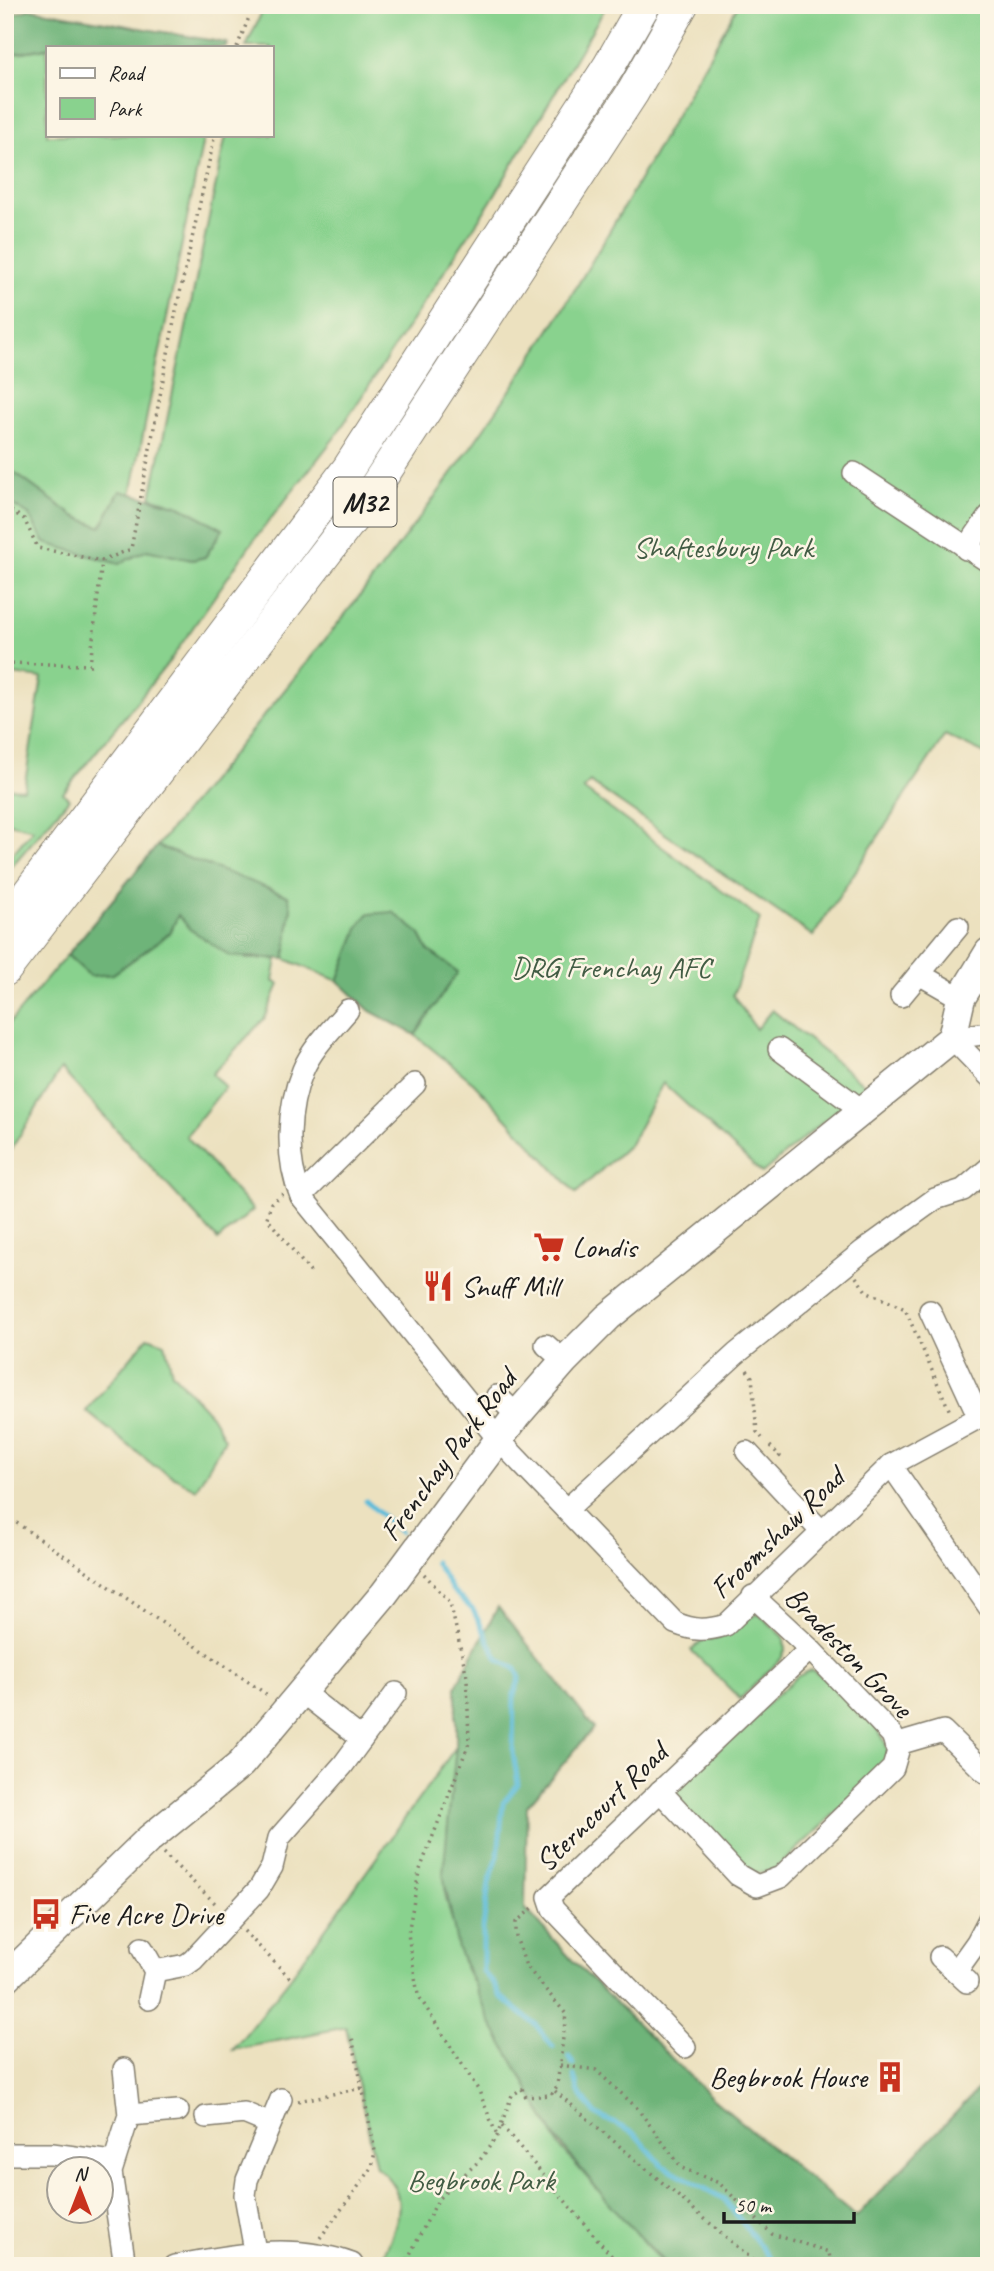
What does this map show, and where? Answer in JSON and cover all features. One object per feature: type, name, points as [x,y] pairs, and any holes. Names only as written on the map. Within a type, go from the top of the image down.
[{"type":"highway","name":"M32","points":[[5,924],[348,469],[601,78],[644,5]]},
{"type":"highway","name":"M32","points":[[5,970],[368,498],[633,92],[682,5]]},
{"type":"main road","points":[[952,1038],[961,998],[989,952]]},
{"type":"main road","name":"Frenchay Park Road","points":[[5,1979],[149,1839],[241,1764],[410,1559],[498,1439],[507,1405],[555,1353],[608,1317],[952,1038]]},
{"type":"street","points":[[854,474],[989,562]]},
{"type":"street","points":[[966,549],[989,516]]},
{"type":"street","points":[[901,996],[958,927]]},
{"type":"street","points":[[919,974],[961,998]]},
{"type":"street","points":[[348,1010],[303,1068],[298,1086],[289,1157],[299,1191],[415,1084]]},
{"type":"street","points":[[952,1038],[989,1033]]},
{"type":"street","points":[[952,1038],[989,1076]]},
{"type":"street","points":[[779,1049],[863,1111]]},
{"type":"street","points":[[566,1510],[736,1354],[846,1264],[935,1199],[963,1190],[989,1168]]},
{"type":"street","name":"Froomshaw Road","points":[[299,1191],[498,1439],[675,1623],[692,1630],[709,1630],[726,1625],[891,1465],[983,1413]]},
{"type":"street","points":[[930,1311],[983,1413]]},
{"type":"street","points":[[747,1452],[820,1531]]},
{"type":"street","points":[[891,1465],[989,1607]]},
{"type":"street","name":"Bradeston Grove","points":[[660,1791],[738,1875],[757,1886],[781,1877],[893,1768],[898,1751],[892,1735],[810,1649],[753,1596]]},
{"type":"street","name":"Sterncourt Road","points":[[685,2047],[553,1909],[549,1897],[810,1649]]},
{"type":"street","points":[[155,1971],[186,1965],[193,1960],[259,1889],[272,1867],[279,1838],[312,1803],[396,1693]]},
{"type":"street","points":[[295,1701],[362,1739]]},
{"type":"street","points":[[895,1745],[943,1731],[985,1772]]},
{"type":"street","points":[[955,1970],[989,1919]]},
{"type":"street","points":[[142,1948],[155,1971],[149,1999]]},
{"type":"street","points":[[114,2156],[130,2115],[124,2069]]},
{"type":"street","points":[[206,2117],[277,2109],[247,2180],[245,2195],[255,2251]]},
{"type":"street","points":[[130,2115],[178,2111]]},
{"type":"street","points":[[5,2154],[67,2156]]},
{"type":"street","points":[[116,2206],[125,2266]]},
{"type":"street","points":[[174,2266],[255,2251],[331,2256],[352,2264]]},
{"type":"path","points":[[237,46],[254,5]]},
{"type":"path","points":[[5,507],[24,519],[38,548],[102,561],[131,549],[176,311],[215,136]]},
{"type":"path","points":[[5,663],[90,665],[102,561]]},
{"type":"path","points":[[299,1191],[271,1203],[267,1218],[311,1273]]},
{"type":"path","points":[[846,1264],[866,1291],[905,1309],[957,1427]]},
{"type":"path","points":[[736,1354],[752,1377],[757,1432],[780,1456],[765,1471]]},
{"type":"path","points":[[5,1515],[295,1701]]},
{"type":"path","points":[[410,1559],[450,1602],[467,1677],[469,1743],[419,1872],[408,1934],[418,1995],[479,2091],[497,2136]]},
{"type":"path","points":[[404,2266],[439,2198],[480,2161],[497,2136],[512,2095],[522,2089],[526,2097],[533,2099],[551,2095],[559,2081],[566,2014],[526,1966],[516,1937],[516,1922],[529,1911]]},
{"type":"path","points":[[308,2253],[372,2168],[375,2151],[352,2037]]},
{"type":"path","points":[[560,2065],[596,2070],[637,2108],[682,2168],[719,2183],[772,2234],[829,2252],[831,2266]]},
{"type":"path","points":[[277,2109],[362,2088]]},
{"type":"path","points":[[555,2091],[760,2266]]},
{"type":"path","points":[[502,2126],[620,2266]]},
{"type":"green space","points":[[265,5],[607,5],[491,201],[335,437],[251,544],[169,662],[63,793],[69,799],[5,874],[5,863],[33,829],[5,822],[5,788],[24,789],[42,678],[5,673],[10,554],[5,553],[5,500],[29,515],[45,543],[119,564],[147,550],[192,560],[205,557],[223,529],[182,507],[151,497],[226,136],[273,136],[273,46],[246,46]]},
{"type":"green space","name":"Shaftesbury Park","points":[[738,5],[989,5],[989,756],[945,735],[813,936],[590,782],[583,789],[760,919],[733,995],[756,1029],[772,1010],[866,1086],[762,1173],[663,1083],[630,1144],[576,1193],[474,1083],[415,1035],[457,972],[428,950],[419,933],[359,926],[338,981],[285,959],[291,907],[157,846],[377,574],[481,433],[577,286]]},
{"type":"green space","points":[[31,9],[227,43],[226,46],[46,46],[5,55],[5,16]]},
{"type":"green space","points":[[46,48],[46,136],[204,136],[131,494],[120,491],[101,527],[74,516],[5,466],[5,55]]},
{"type":"green space","points":[[5,466],[74,516],[101,527],[120,491],[180,506],[223,529],[205,557],[192,560],[147,550],[119,564],[45,543],[29,515],[5,500]]},
{"type":"green space","points":[[157,846],[288,896],[291,907],[285,959],[230,956],[190,929],[178,915],[170,933],[113,974],[90,976],[67,955]]},
{"type":"green space","points":[[393,912],[419,933],[428,950],[458,972],[415,1035],[370,1011],[338,981],[359,926],[368,914]]},
{"type":"green space","points":[[178,915],[247,959],[277,959],[273,981],[279,984],[265,1018],[212,1074],[225,1087],[186,1136],[253,1210],[218,1240],[61,1069],[5,1159],[5,1028],[67,955],[90,976],[113,974],[170,933]]},
{"type":"green space","points":[[148,1337],[165,1343],[172,1373],[211,1415],[225,1439],[196,1489],[153,1465],[86,1411]]},
{"type":"green space","points":[[498,1607],[594,1728],[527,1806],[525,1908],[573,1961],[713,2099],[856,2217],[989,2078],[989,2266],[668,2266],[612,2207],[556,2138],[490,2021],[458,1949],[443,1874],[456,1747],[456,1686]]},
{"type":"green space","points":[[759,1614],[784,1637],[785,1651],[781,1659],[740,1699],[691,1650]]},
{"type":"green space","points":[[811,1670],[832,1684],[868,1717],[884,1741],[888,1751],[887,1759],[884,1767],[776,1869],[752,1874],[681,1804],[677,1791],[684,1781],[796,1677]]},
{"type":"green space","name":"Begbrook Park","points":[[456,1747],[447,1835],[445,1894],[464,1966],[560,2147],[665,2266],[376,2266],[381,2261],[396,2223],[398,2200],[388,2178],[376,2167],[346,2027],[233,2050],[290,1978]]},
{"type":"waterway","points":[[366,1501],[400,1532]]},
{"type":"waterway","points":[[435,1562],[453,1591],[473,1610],[498,1659],[516,1669],[520,1678],[514,1694],[513,1752],[518,1784],[503,1803],[498,1856],[489,1883],[483,1928],[483,1972],[500,1996],[535,2024],[553,2047]]},
{"type":"waterway","points":[[569,2057],[573,2064]]},
{"type":"waterway","points":[[574,2076],[579,2092],[595,2114],[634,2133],[662,2165],[724,2199],[776,2266]]},
{"type":"place","name":"Londis","points":[[549,1247]]},
{"type":"place","name":"Snuff Mill","points":[[438,1286]]},
{"type":"place","name":"Five Acre Drive","points":[[46,1914]]},
{"type":"place","name":"Begbrook House","points":[[890,2077]]},
{"type":"park label","name":"DRG Frenchay AFC","points":[[611,967]]}]
